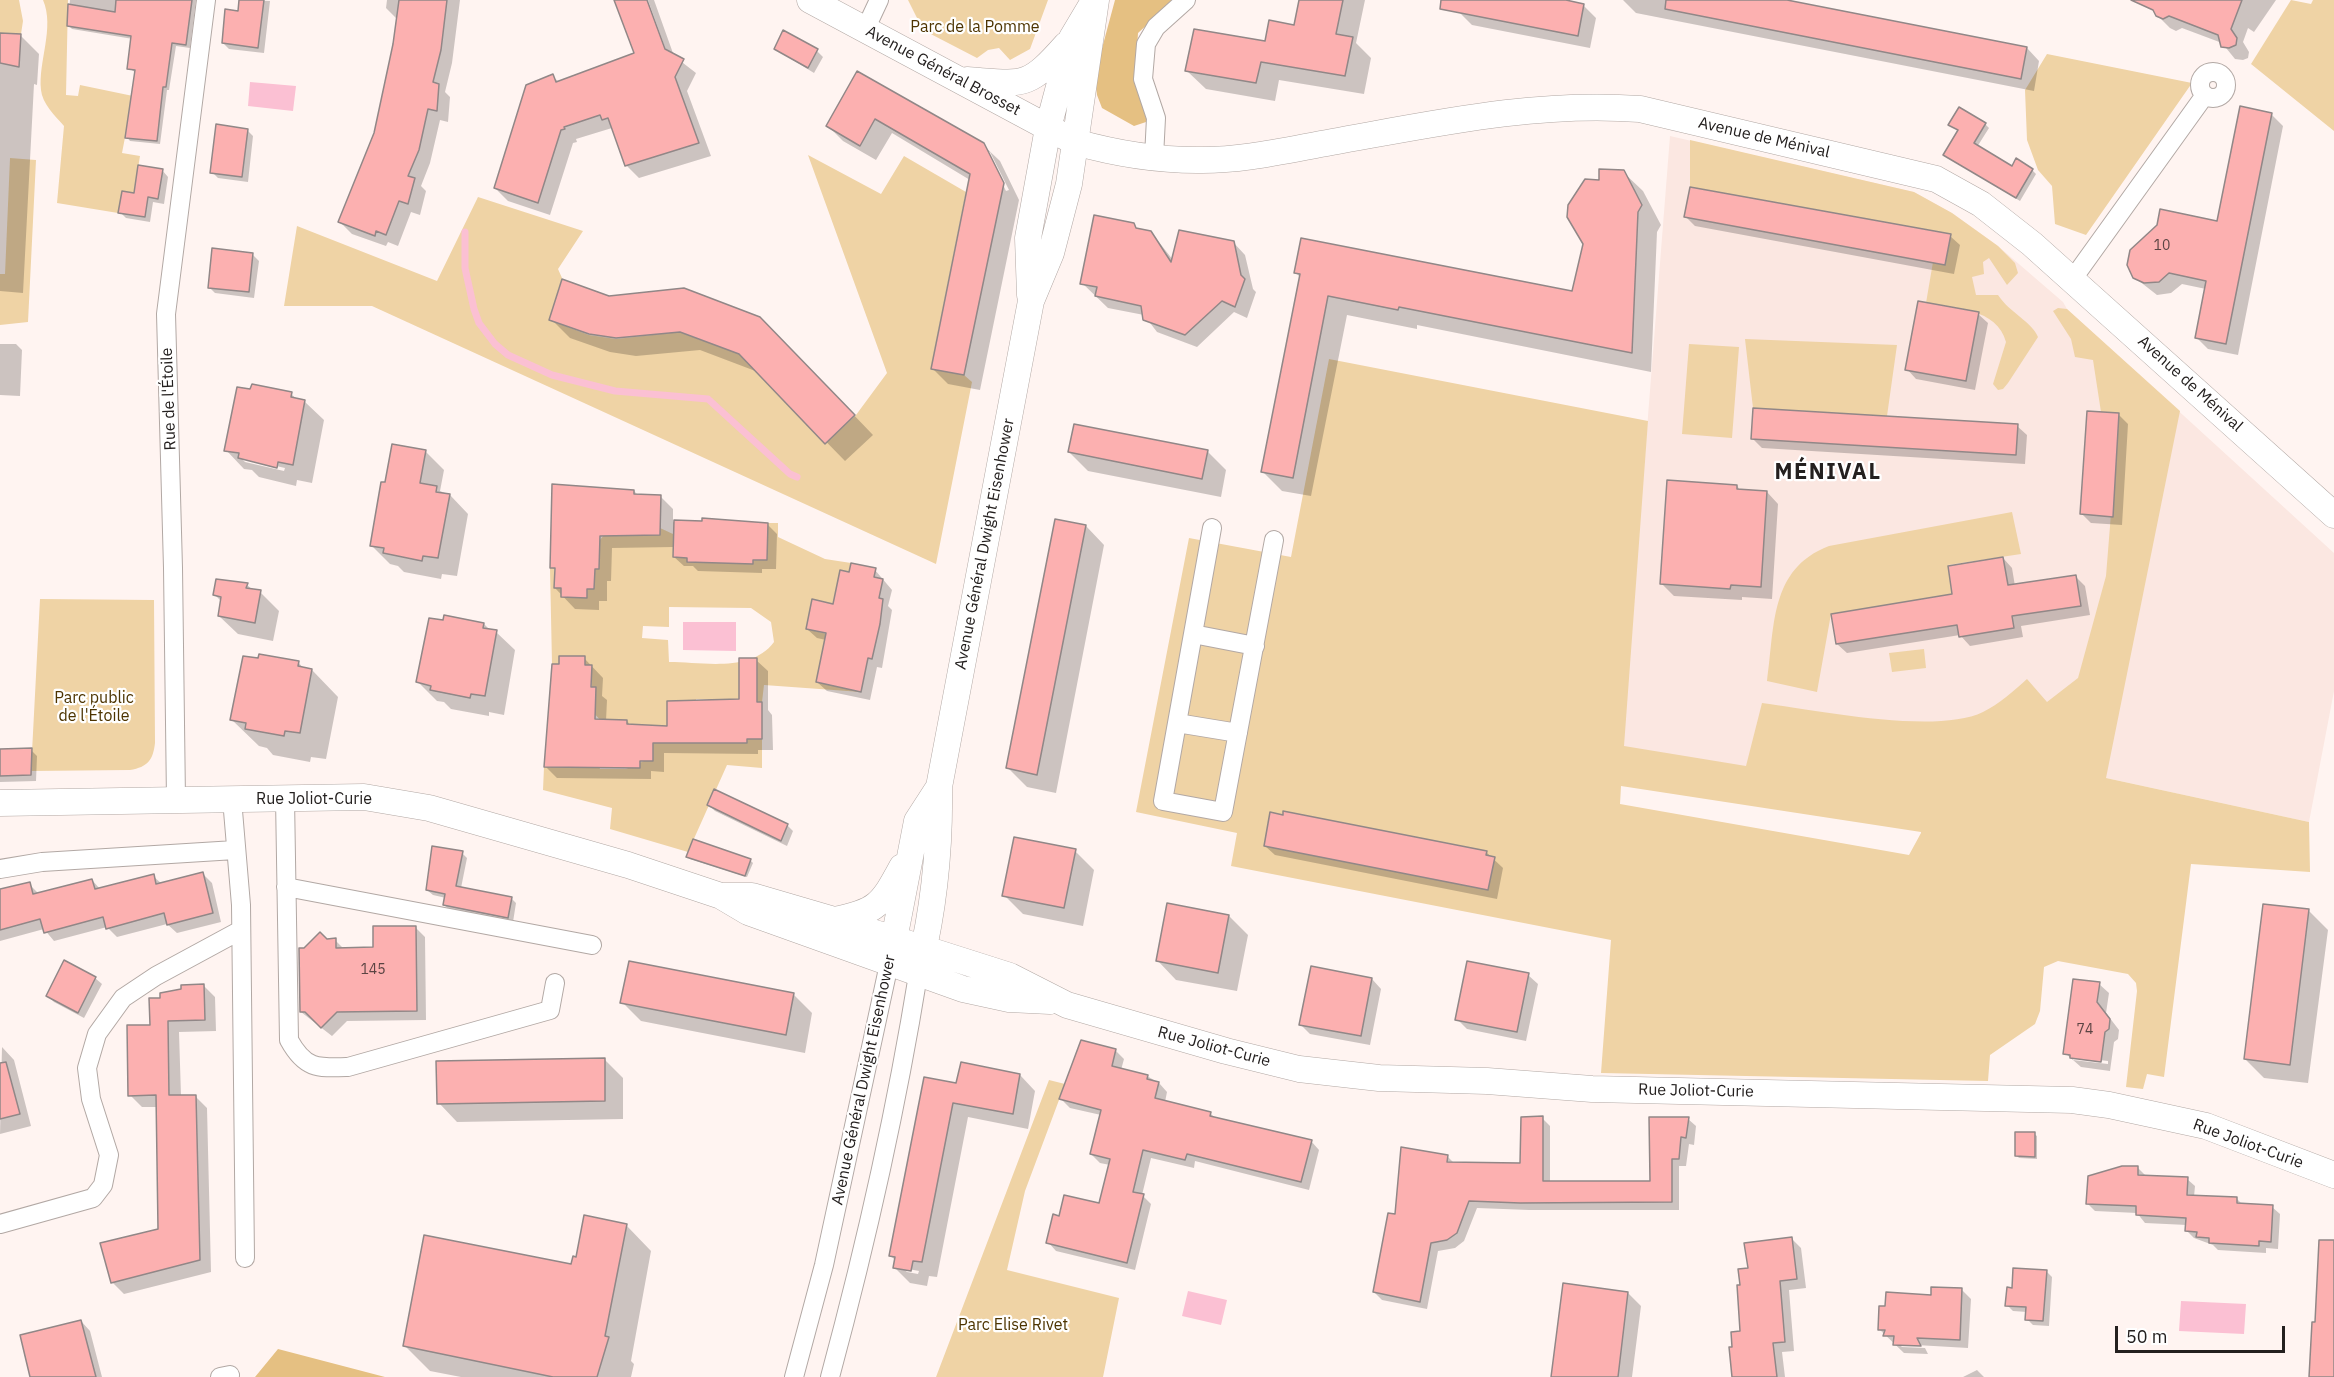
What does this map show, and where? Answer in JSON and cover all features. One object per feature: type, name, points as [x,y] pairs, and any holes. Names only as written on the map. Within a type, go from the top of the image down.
[{"type":"main road","name":"Avenue Général Brosset","points":[[810,0],[1075,142]]},
{"type":"main road","points":[[961,80],[1013,83],[1033,78],[1072,38],[1095,0]]},
{"type":"main road","name":"Avenue Général Dwight Eisenhower","points":[[1030,301],[1051,253],[1069,184],[1095,0]]},
{"type":"main road","name":"Avenue Général Dwight Eisenhower","points":[[918,975],[924,948],[938,845],[939,787],[1030,301],[1028,238],[1048,129],[1072,38]]},
{"type":"main road","name":"Avenue de Ménival","points":[[1075,142],[1154,157],[1199,160],[1258,156],[1453,121],[1593,105],[1640,109],[1936,179],[1981,204],[2072,280],[2334,515]]},
{"type":"main road","name":"Avenue Général Dwight Eisenhower","points":[[889,964],[917,821],[939,787]]},
{"type":"main road","name":"Rue Joliot-Curie","points":[[0,803],[364,797],[429,808],[636,868],[722,896],[748,912],[918,975],[963,989],[1009,999],[1056,1001]]},
{"type":"main road","points":[[834,920],[862,915],[888,895],[912,848]]},
{"type":"main road","name":"Rue Joliot-Curie","points":[[722,896],[752,896],[834,920],[1010,976],[1056,1001],[1226,1051],[1299,1069],[1348,1075],[1592,1089],[2073,1100],[2109,1105],[2206,1126],[2334,1175]]},
{"type":"street","name":"Rue de l'Étoile","points":[[176,800],[166,314],[206,0]]},
{"type":"street","points":[[865,30],[879,0]]},
{"type":"street","points":[[1154,157],[1156,118],[1143,79],[1146,44],[1156,27],[1186,0]]},
{"type":"street","points":[[2072,280],[2205,95]]},
{"type":"street","points":[[1212,528],[1163,801],[1223,812],[1274,540]]},
{"type":"street","points":[[1193,634],[1255,646]]},
{"type":"street","points":[[1177,723],[1238,733]]},
{"type":"street","points":[[285,798],[289,1040],[299,1059],[320,1068],[348,1067],[550,1010],[555,983]]},
{"type":"street","points":[[232,799],[241,930],[245,1258]]},
{"type":"street","points":[[0,869],[42,862],[235,850]]},
{"type":"street","points":[[286,887],[592,945]]},
{"type":"street","points":[[0,1224],[93,1198],[103,1185],[108,1155],[91,1099],[87,1068],[97,1034],[123,999],[156,976],[241,930]]},
{"type":"street","name":"Avenue Général Dwight Eisenhower","points":[[794,1377],[824,1265],[889,964]]},
{"type":"street","name":"Avenue Général Dwight Eisenhower","points":[[830,1377],[859,1271],[886,1150],[903,1072],[918,975]]},
{"type":"shaded area","points":[[1115,0],[1174,0],[1138,33],[1135,78],[1148,118],[1146,122],[1134,126],[1102,108],[1097,95],[1095,80],[1097,67]]},
{"type":"shaded area","points":[[250,82],[296,86],[293,111],[248,106]]},
{"type":"shaded area","points":[[1670,136],[1914,192],[1952,213],[1998,246],[2063,302],[2067,309],[2334,553],[2334,691],[2309,822],[2106,778],[1619,785]]},
{"type":"shaded area","points":[[683,622],[736,622],[736,651],[683,650]]},
{"type":"shaded area","points":[[1188,1291],[1227,1300],[1221,1325],[1182,1316]]},
{"type":"shaded area","points":[[2181,1301],[2246,1304],[2244,1334],[2179,1331]]},
{"type":"shaded area","points":[[278,1349],[385,1377],[255,1377]]},
{"type":"green space","points":[[0,0],[19,0],[23,21],[21,34],[0,33]]},
{"type":"green space","points":[[43,0],[68,0],[66,95],[78,96],[80,85],[133,96],[122,153],[140,156],[134,193],[122,191],[118,213],[57,203],[64,126],[46,104],[41,90],[47,33]]},
{"type":"green space","name":"Parc de la Pomme","points":[[908,0],[1048,0],[1030,49],[1010,60],[999,48],[988,50],[977,58],[923,30]]},
{"type":"green space","points":[[2291,0],[2311,4],[2313,0],[2334,0],[2334,131],[2251,64]]},
{"type":"green space","points":[[2047,54],[2192,83],[2086,235],[2055,224],[2052,186],[2038,170],[2027,140],[2025,90]]},
{"type":"green space","points":[[1690,140],[1914,192],[1952,213],[1998,246],[2015,263],[2018,273],[2007,285],[1989,258],[1983,262],[1984,274],[1972,277],[1976,295],[1998,295],[2008,307],[2031,326],[2038,337],[2008,383],[2003,389],[1998,390],[1993,384],[2006,342],[1994,322],[1973,312],[1926,303],[1933,262],[1945,265],[1951,234],[1690,187]]},
{"type":"green space","points":[[808,155],[881,194],[904,156],[966,192],[931,368],[964,375],[972,382],[936,564],[372,306],[284,306],[297,226],[437,281],[478,197],[583,231],[558,269],[562,278],[549,320],[589,335],[616,339],[679,332],[739,354],[825,444],[856,415],[887,373]]},
{"type":"green space","points":[[10,158],[36,160],[28,322],[0,325],[0,274],[5,274]]},
{"type":"green space","points":[[2058,308],[2067,309],[2180,411],[2106,778],[2309,822],[2310,872],[2191,864],[2164,1077],[2147,1074],[2143,1089],[2126,1087],[2136,983],[2128,974],[2058,961],[2044,967],[2040,1011],[2035,1024],[1990,1055],[1988,1081],[1601,1073],[1611,940],[1231,866],[1237,833],[1136,812],[1189,538],[1291,557],[1329,359],[1648,421],[1624,746],[1746,766],[1762,703],[1875,719],[1936,721],[1962,719],[1983,712],[2001,701],[2027,679],[2047,702],[2078,678],[2106,576],[2119,414],[2101,412],[2093,360],[2075,357],[2071,339],[2053,311]],"holes":[[[1621,786],[1921,832],[1909,855],[1620,804]]]},
{"type":"green space","points":[[1745,339],[1897,345],[1887,416],[1753,408]]},
{"type":"green space","points":[[1689,344],[1739,347],[1732,438],[1682,434]]},
{"type":"green space","points":[[2012,512],[2021,554],[1948,565],[1952,594],[1831,614],[1817,692],[1767,681],[1778,602],[1795,569],[1809,556],[1829,546]]},
{"type":"green space","points":[[768,523],[778,523],[778,537],[825,559],[851,563],[849,572],[840,570],[833,604],[812,599],[806,629],[827,634],[816,682],[861,692],[764,685],[762,702],[696,699],[696,702],[667,702],[667,739],[747,743],[747,739],[762,739],[762,768],[727,765],[688,852],[610,829],[612,808],[543,790],[544,767],[599,766],[600,769],[626,769],[644,761],[653,761],[653,726],[627,724],[627,720],[608,719],[602,722],[592,711],[596,687],[592,687],[592,666],[585,665],[585,657],[559,656],[559,664],[552,664],[550,568],[554,568],[554,588],[561,588],[561,597],[587,598],[587,589],[594,589],[595,569],[599,569],[600,548],[597,543],[607,532],[626,536],[660,528],[673,534],[673,557],[687,558],[687,562],[767,560]],"holes":[[[669,607],[751,608],[771,622],[774,642],[764,652],[740,662],[726,664],[669,662],[668,640],[642,638],[643,626],[669,627]]]},
{"type":"green space","name":"Parc public de l'Étoile","points":[[40,599],[154,600],[155,743],[153,754],[145,765],[130,770],[31,771]]},
{"type":"green space","points":[[1924,649],[1926,668],[1892,672],[1889,653]]},
{"type":"green space","name":"Parc Elise Rivet","points":[[1049,1080],[1065,1084],[1025,1191],[1007,1270],[1119,1298],[1103,1377],[936,1377]]},
{"type":"building","points":[[116,0],[192,0],[186,45],[172,43],[166,87],[163,87],[157,141],[125,138],[135,70],[127,69],[131,36],[67,26],[68,4],[115,12]]},
{"type":"building","points":[[239,0],[264,0],[258,48],[222,43],[225,9],[238,11]]},
{"type":"building","points":[[399,0],[447,0],[441,50],[433,82],[439,84],[437,111],[428,109],[419,150],[408,176],[415,178],[408,204],[399,201],[386,235],[376,231],[375,236],[338,222],[374,133],[393,44]]},
{"type":"building","points":[[614,0],[647,0],[665,49],[684,59],[675,77],[699,143],[625,166],[608,118],[602,120],[600,115],[561,130],[538,203],[494,188],[526,85],[553,74],[556,82],[634,53]]},
{"type":"building","points":[[1299,0],[1343,0],[1336,34],[1353,37],[1345,76],[1261,62],[1256,83],[1185,71],[1194,29],[1265,41],[1269,20],[1294,25]]},
{"type":"building","points":[[1441,0],[1566,0],[1584,4],[1578,36],[1440,9]]},
{"type":"building","points":[[1666,0],[1787,0],[2027,47],[2021,79],[1665,9]]},
{"type":"building","points":[[2131,0],[2242,0],[2231,29],[2237,38],[2236,45],[2229,48],[2221,47],[2218,35],[2169,16],[2163,19],[2156,16],[2153,10]]},
{"type":"building","points":[[783,30],[818,49],[808,68],[774,49]]},
{"type":"building","points":[[0,33],[21,34],[19,67],[0,63]]},
{"type":"building","points":[[857,71],[984,143],[1004,183],[964,375],[931,369],[970,174],[875,119],[860,146],[826,126]]},
{"type":"building","points":[[2240,106],[2272,113],[2226,344],[2195,338],[2206,281],[2169,273],[2159,282],[2144,283],[2133,278],[2127,265],[2130,250],[2157,225],[2160,209],[2217,221]]},
{"type":"building","points":[[1959,107],[1986,123],[1974,143],[2012,166],[2016,158],[2033,169],[2016,198],[1943,155],[1958,130],[1948,125]]},
{"type":"building","points":[[216,124],[248,129],[242,177],[210,173]]},
{"type":"building","points":[[138,165],[163,169],[158,199],[148,197],[145,217],[118,213],[122,191],[134,193]]},
{"type":"building","points":[[1599,169],[1624,170],[1642,205],[1638,212],[1632,353],[1399,307],[1398,310],[1328,296],[1293,478],[1261,472],[1300,274],[1294,273],[1301,238],[1572,291],[1583,244],[1567,217],[1568,205],[1585,179],[1599,180]]},
{"type":"building","points":[[1690,187],[1951,234],[1945,265],[1684,217]]},
{"type":"building","points":[[1094,215],[1134,223],[1136,228],[1151,231],[1171,262],[1179,230],[1234,241],[1241,275],[1245,279],[1235,307],[1222,301],[1185,335],[1143,320],[1141,306],[1095,296],[1097,287],[1080,284]]},
{"type":"building","points":[[212,248],[253,253],[249,292],[208,288]]},
{"type":"building","points":[[562,279],[609,296],[684,288],[760,317],[855,415],[825,444],[739,354],[680,332],[616,338],[589,334],[549,320]]},
{"type":"building","points":[[1918,301],[1979,312],[1966,381],[1905,370]]},
{"type":"building","points":[[252,384],[292,392],[291,397],[305,400],[293,465],[278,462],[277,468],[238,458],[239,453],[224,451],[237,387],[250,389]]},
{"type":"building","points":[[1753,408],[2018,424],[2016,455],[1751,439]]},
{"type":"building","points":[[2087,411],[2119,413],[2113,517],[2080,514]]},
{"type":"building","points":[[1074,424],[1208,450],[1202,479],[1068,452]]},
{"type":"building","points":[[392,444],[426,450],[420,483],[437,486],[436,492],[450,494],[438,558],[423,556],[422,561],[383,553],[384,548],[370,546],[381,482],[385,482]]},
{"type":"building","points":[[1667,480],[1737,485],[1737,489],[1767,491],[1761,587],[1731,585],[1730,589],[1660,584]]},
{"type":"building","points":[[552,484],[634,490],[634,494],[661,495],[660,535],[600,536],[599,569],[595,569],[594,589],[587,589],[587,598],[561,597],[561,588],[554,588],[555,568],[550,568]]},
{"type":"building","points":[[702,518],[768,523],[767,560],[753,560],[753,564],[687,562],[687,558],[673,557],[674,520],[702,521]]},
{"type":"building","points":[[1055,519],[1086,525],[1037,775],[1006,768]]},
{"type":"building","points":[[2003,557],[2008,585],[2076,575],[2081,606],[2012,616],[2014,628],[1959,637],[1957,625],[1836,644],[1831,614],[1952,594],[1948,566]]},
{"type":"building","points":[[851,563],[876,568],[874,577],[883,579],[879,598],[883,599],[880,624],[872,659],[868,658],[861,692],[816,682],[826,633],[806,629],[812,599],[833,604],[840,570],[849,572]]},
{"type":"building","points":[[216,579],[248,583],[246,588],[261,590],[255,623],[218,616],[221,597],[213,595]]},
{"type":"building","points":[[444,615],[484,623],[483,628],[497,630],[485,696],[471,694],[470,698],[430,690],[431,686],[416,682],[429,618],[443,620]]},
{"type":"building","points":[[259,654],[299,661],[298,666],[312,669],[300,733],[285,731],[284,736],[245,729],[246,723],[230,720],[243,656],[258,658]]},
{"type":"building","points":[[559,656],[585,656],[585,665],[592,665],[591,687],[596,687],[595,719],[627,720],[627,724],[667,726],[667,701],[739,699],[739,658],[757,658],[757,702],[762,702],[762,739],[747,739],[747,743],[653,743],[653,761],[640,761],[640,768],[544,767],[552,664],[559,664]]},
{"type":"building","points":[[32,748],[31,775],[0,776],[0,749]]},
{"type":"building","points":[[714,789],[788,824],[781,841],[707,805]]},
{"type":"building","points":[[1283,811],[1487,851],[1486,855],[1495,857],[1488,890],[1264,846],[1270,812],[1283,815]]},
{"type":"building","points":[[1014,837],[1076,849],[1064,908],[1002,896]]},
{"type":"building","points":[[693,839],[751,859],[745,876],[686,857]]},
{"type":"building","points":[[432,846],[463,851],[456,886],[512,897],[508,918],[443,905],[445,894],[426,890]]},
{"type":"building","points":[[203,872],[213,913],[167,925],[164,913],[106,929],[103,917],[44,933],[40,919],[0,930],[0,889],[30,882],[33,894],[92,879],[95,889],[154,874],[156,884]]},
{"type":"building","points":[[1167,903],[1229,915],[1218,973],[1156,961]]},
{"type":"building","points":[[2263,904],[2309,909],[2290,1065],[2244,1059]]},
{"type":"building","points":[[373,926],[416,926],[417,1011],[337,1012],[321,1028],[305,1012],[300,1012],[299,948],[304,948],[320,932],[327,939],[336,938],[336,948],[373,947]]},
{"type":"building","points":[[64,960],[96,977],[78,1013],[46,996]]},
{"type":"building","points":[[629,961],[794,993],[786,1035],[620,1003]]},
{"type":"building","points":[[1467,961],[1529,973],[1517,1032],[1455,1020]]},
{"type":"building","points":[[1311,966],[1372,978],[1361,1036],[1299,1025]]},
{"type":"building","points":[[2073,979],[2100,982],[2097,1002],[2110,1019],[2109,1029],[2105,1032],[2101,1062],[2070,1058],[2070,1055],[2063,1054]]},
{"type":"building","points":[[204,984],[205,1020],[168,1021],[169,1095],[196,1095],[200,1260],[111,1283],[100,1243],[158,1229],[156,1095],[128,1096],[127,1025],[150,1025],[149,998],[160,998],[160,993],[181,989],[181,985]]},
{"type":"building","points":[[1081,1040],[1116,1049],[1112,1066],[1148,1075],[1147,1079],[1159,1082],[1155,1098],[1211,1112],[1210,1116],[1312,1140],[1301,1182],[1187,1154],[1185,1160],[1143,1150],[1133,1192],[1144,1194],[1127,1263],[1046,1243],[1053,1214],[1059,1216],[1064,1195],[1099,1203],[1110,1159],[1090,1154],[1101,1110],[1059,1099]]},
{"type":"building","points":[[605,1058],[605,1101],[437,1104],[436,1061]]},
{"type":"building","points":[[6,1062],[20,1114],[0,1119],[0,1063]]},
{"type":"building","points":[[961,1062],[1020,1074],[1013,1114],[953,1103],[922,1262],[913,1261],[911,1271],[893,1268],[895,1257],[889,1256],[924,1077],[956,1083]]},
{"type":"building","points":[[1543,1116],[1543,1181],[1650,1181],[1649,1117],[1689,1117],[1686,1138],[1681,1137],[1679,1159],[1672,1159],[1672,1202],[1469,1201],[1457,1233],[1447,1240],[1431,1243],[1420,1302],[1373,1292],[1388,1213],[1395,1214],[1401,1147],[1448,1155],[1447,1162],[1520,1163],[1521,1117]]},
{"type":"building","points":[[2015,1132],[2035,1132],[2035,1157],[2015,1156]]},
{"type":"building","points":[[2122,1166],[2138,1166],[2138,1175],[2188,1177],[2187,1195],[2237,1197],[2237,1203],[2273,1205],[2271,1242],[2259,1241],[2259,1246],[2209,1243],[2209,1238],[2196,1237],[2197,1232],[2185,1231],[2186,1218],[2136,1215],[2136,1206],[2086,1204],[2088,1176]]},
{"type":"building","points":[[584,1215],[627,1224],[605,1336],[609,1337],[597,1377],[553,1377],[403,1346],[424,1235],[571,1264],[573,1256],[576,1257]]},
{"type":"building","points":[[1792,1237],[1797,1279],[1780,1281],[1785,1342],[1773,1343],[1777,1377],[1732,1377],[1729,1347],[1732,1347],[1731,1332],[1740,1331],[1738,1269],[1748,1268],[1744,1243]]},
{"type":"building","points":[[2319,1240],[2334,1240],[2334,1377],[2309,1377],[2312,1322],[2315,1322]]},
{"type":"building","points":[[2013,1268],[2047,1270],[2043,1321],[2025,1320],[2026,1307],[2005,1306],[2007,1287],[2012,1288]]},
{"type":"building","points":[[1563,1283],[1628,1292],[1618,1377],[1551,1377]]},
{"type":"building","points":[[1931,1287],[1962,1288],[1960,1340],[1917,1338],[1921,1346],[1893,1345],[1894,1336],[1883,1336],[1885,1330],[1878,1330],[1879,1306],[1885,1306],[1886,1292],[1931,1295]]},
{"type":"building","points":[[81,1320],[96,1377],[30,1377],[20,1335]]},
{"type":"waterway","points":[[465,232],[465,268],[474,309],[479,323],[495,344],[508,355],[552,375],[615,391],[708,399],[790,474],[797,477]]},
{"type":"district","name":"MÉNIVAL","points":[[1828,473]]}]
